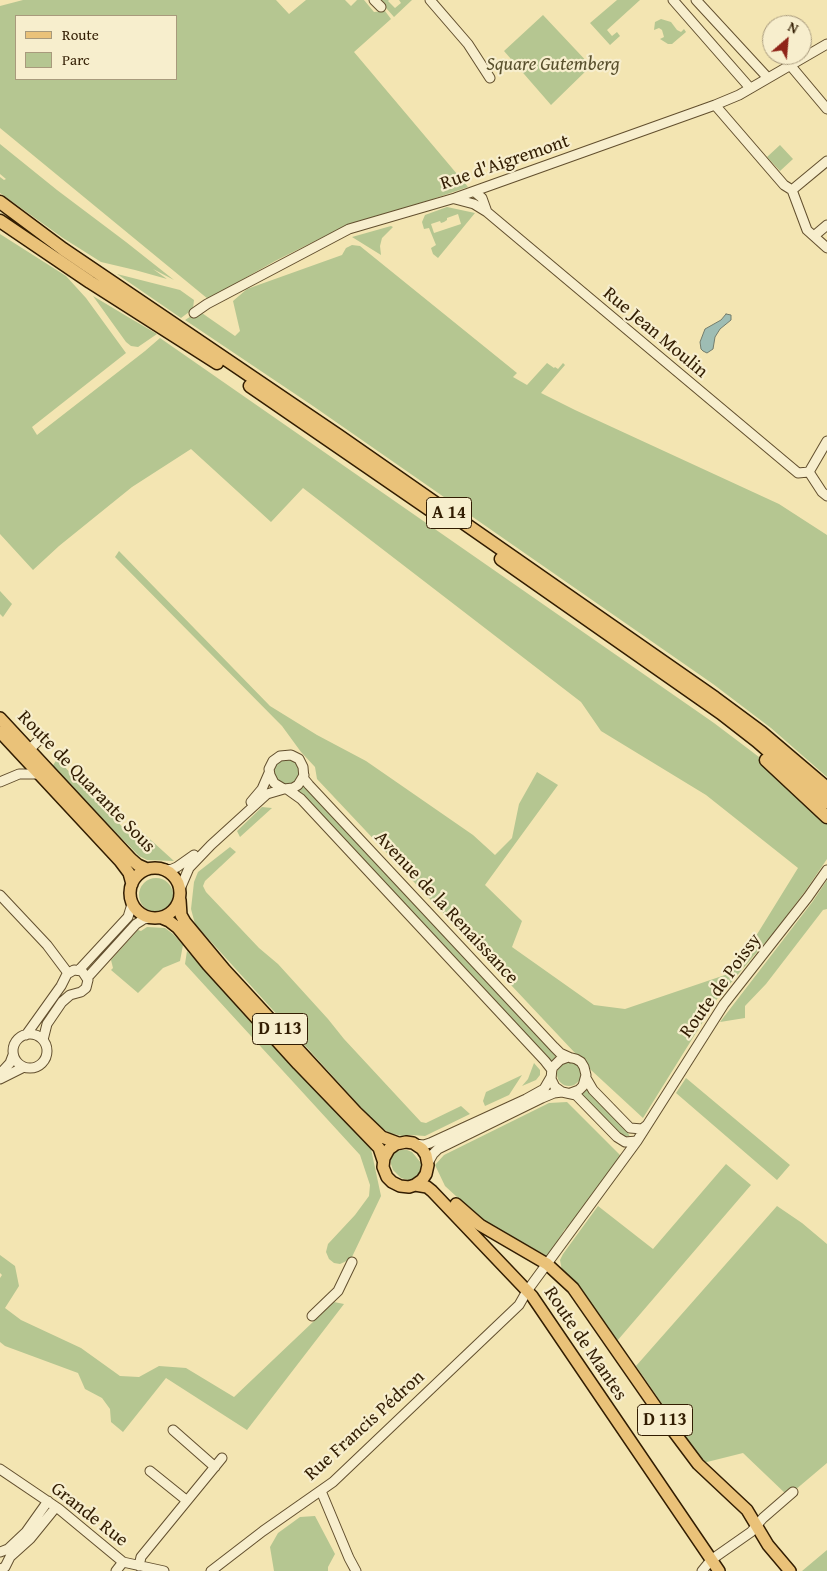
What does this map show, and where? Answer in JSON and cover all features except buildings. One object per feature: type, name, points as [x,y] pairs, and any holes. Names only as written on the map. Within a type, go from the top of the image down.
[{"type":"highway","points":[[0,202],[60,254]]},
{"type":"highway","name":"A 14","points":[[0,210],[333,445],[470,537],[698,698],[756,741],[827,802]]},
{"type":"highway","name":"A 14","points":[[0,221],[60,254],[330,431],[715,698],[761,732],[827,788]]},
{"type":"highway","points":[[0,227],[60,254]]},
{"type":"highway","points":[[698,698],[710,713],[755,750],[827,817]]},
{"type":"main road","name":"Route de Quarante Sous","points":[[0,718],[26,753],[138,865],[147,870]]},
{"type":"main road","points":[[0,732],[26,753],[40,774],[120,861],[129,873],[132,884]]},
{"type":"main road","points":[[164,869],[175,877],[180,895],[174,911],[162,918],[150,918],[139,913],[132,904],[130,892],[132,884],[138,875],[147,870],[164,869]]},
{"type":"main road","name":"D 113","points":[[180,895],[181,915],[185,922],[225,970],[356,1112],[382,1137],[398,1143]]},
{"type":"main road","name":"D 113","points":[[162,918],[170,921],[178,928],[208,965],[291,1057],[379,1148],[383,1160]]},
{"type":"main road","points":[[398,1143],[414,1144],[424,1151],[427,1167],[423,1179],[415,1185],[402,1187],[392,1182],[384,1171],[383,1160],[388,1150],[398,1143]]},
{"type":"main road","name":"D 113","points":[[427,1167],[431,1179],[463,1212],[480,1225],[547,1264],[573,1288],[662,1416],[698,1464],[747,1510],[768,1545],[790,1571]]},
{"type":"main road","name":"Route de Mantes","points":[[415,1185],[427,1187],[434,1193],[540,1307],[718,1571]]},
{"type":"street","points":[[430,0],[468,44],[490,78]]},
{"type":"street","points":[[673,0],[750,88]]},
{"type":"street","points":[[696,0],[768,78]]},
{"type":"street","name":"Rue d'Aigremont","points":[[812,53],[827,44]]},
{"type":"street","points":[[790,65],[827,109]]},
{"type":"street","name":"Rue d'Aigremont","points":[[194,313],[207,304],[349,229],[455,198],[478,194],[490,185],[715,105],[790,65]]},
{"type":"street","points":[[715,105],[784,185],[792,190],[807,230],[827,248]]},
{"type":"street","points":[[792,190],[827,161]]},
{"type":"street","points":[[474,204],[478,194]]},
{"type":"street","points":[[478,194],[487,212]]},
{"type":"street","name":"Rue Jean Moulin","points":[[455,198],[474,204],[487,212],[798,474],[809,472]]},
{"type":"street","points":[[814,236],[827,225]]},
{"type":"street","points":[[827,441],[809,472],[822,492],[827,496]]},
{"type":"street","points":[[19,774],[26,753],[43,736]]},
{"type":"street","points":[[164,869],[173,869],[184,863],[262,788],[270,766],[275,759],[288,754],[294,756],[300,762],[304,769],[304,775],[298,785],[267,794],[211,845],[189,868],[180,895]]},
{"type":"street","points":[[269,772],[274,783],[285,789]]},
{"type":"street","points":[[0,782],[19,774],[40,774]]},
{"type":"street","name":"Avenue de la Renaissance","points":[[304,775],[309,785],[554,1047],[560,1053],[571,1058]]},
{"type":"street","name":"Avenue de la Renaissance","points":[[285,789],[298,796],[543,1058],[551,1073]]},
{"type":"street","name":"Route de Poissy","points":[[527,1291],[637,1141],[724,1004],[827,870]]},
{"type":"street","points":[[0,895],[47,945],[68,973]]},
{"type":"street","points":[[79,970],[128,917],[132,904]]},
{"type":"street","points":[[87,978],[136,924],[150,918]]},
{"type":"street","points":[[0,1074],[10,1063],[16,1042],[26,1034],[61,986],[68,973],[72,970],[79,970],[85,974],[87,985],[84,990],[70,995],[62,1002],[46,1027],[43,1040],[47,1052],[44,1061],[35,1067],[24,1067],[0,1079]]},
{"type":"street","points":[[26,1034],[36,1035],[43,1040]]},
{"type":"street","points":[[13,1055],[24,1067]]},
{"type":"street","points":[[414,1144],[424,1145],[430,1143],[544,1089],[555,1064],[560,1060],[571,1058],[583,1064],[586,1070],[586,1078],[581,1088],[554,1093],[542,1098],[438,1149],[433,1154],[427,1167]]},
{"type":"street","points":[[551,1073],[555,1087],[582,1100],[617,1137],[626,1142],[637,1141]]},
{"type":"street","points":[[586,1078],[594,1090],[630,1128],[642,1129],[647,1125]]},
{"type":"street","points":[[312,1316],[338,1290],[352,1262]]},
{"type":"street","name":"Rue Francis Pédron","points":[[211,1571],[263,1531],[333,1482],[519,1305],[527,1291]]},
{"type":"street","points":[[173,1430],[215,1467]]},
{"type":"street","points":[[139,1566],[142,1557],[186,1500],[222,1458]]},
{"type":"street","name":"Grande Rue","points":[[0,1469],[56,1507],[123,1562],[164,1571]]},
{"type":"street","points":[[150,1471],[186,1500]]},
{"type":"street","points":[[320,1491],[348,1558],[356,1571]]},
{"type":"street","points":[[702,1571],[711,1560],[751,1532],[756,1525],[793,1492]]},
{"type":"street","points":[[0,1552],[8,1549],[26,1532],[48,1502]]},
{"type":"street","points":[[0,1569],[5,1567],[12,1554],[30,1539],[56,1507]]},
{"type":"street","points":[[116,1571],[123,1562]]},
{"type":"green space","points":[[23,0],[276,0],[289,14],[306,0],[345,0],[351,6],[357,0],[364,0],[374,12],[385,11],[391,19],[354,52],[468,187],[395,212],[347,225],[275,261],[208,299],[0,128],[0,6]]},
{"type":"green space","points":[[379,0],[389,0],[395,8],[401,3],[399,0],[412,0],[394,17]]},
{"type":"green space","points":[[617,0],[640,0],[607,30],[612,36],[617,32],[620,36],[610,45],[590,23]]},
{"type":"green space","name":"Square Gutemberg","points":[[543,15],[591,66],[551,105],[504,51]]},
{"type":"green space","points":[[661,19],[671,22],[677,30],[681,32],[684,29],[686,32],[672,44],[668,44],[660,39],[664,37],[662,30],[659,28],[654,30],[655,22]]},
{"type":"green space","points":[[0,144],[174,280],[153,269],[167,279],[101,262],[63,238],[0,193],[0,177],[4,180],[6,179],[0,174]]},
{"type":"green space","points":[[780,145],[793,159],[780,171],[767,157]]},
{"type":"green space","points":[[447,207],[475,213],[438,258],[433,254],[431,248],[436,245],[429,228],[424,229],[422,222],[425,215]],"holes":[[[458,214],[461,224],[434,233],[431,224],[440,221],[441,223],[444,222],[447,218]]]},
{"type":"green space","points":[[393,227],[382,238],[380,246],[381,255],[352,237]]},
{"type":"green space","points":[[0,234],[66,276],[86,298],[126,353],[32,427],[37,435],[160,338],[714,723],[763,760],[827,823],[827,859],[775,931],[717,999],[643,1118],[591,1070],[317,779],[315,767],[301,752],[282,726],[115,557],[119,551],[270,706],[317,735],[366,761],[473,835],[495,855],[512,838],[519,804],[537,772],[558,785],[485,885],[522,921],[512,947],[594,1005],[625,1009],[728,974],[743,957],[798,868],[706,795],[601,731],[581,702],[303,488],[271,522],[191,449],[132,487],[59,546],[33,570],[0,534]]},
{"type":"green space","points":[[352,245],[360,246],[517,373],[513,377],[527,385],[547,363],[558,369],[563,363],[565,365],[541,393],[779,504],[827,535],[827,777],[771,728],[713,684],[313,406],[185,320],[199,311],[235,336],[240,331],[233,301],[247,289],[342,255],[346,248]]},
{"type":"green space","points":[[117,274],[180,290],[194,300],[193,309],[181,318]]},
{"type":"green space","points":[[93,296],[157,334],[138,347],[131,346],[126,342]]},
{"type":"green space","points":[[0,591],[12,604],[3,617],[0,614]]},
{"type":"green space","points":[[57,759],[133,838],[142,832],[174,861],[147,860],[139,856],[52,767]]},
{"type":"green space","points":[[286,759],[295,763],[299,772],[295,781],[286,785],[277,781],[273,772],[277,763]]},
{"type":"green space","points":[[304,784],[561,1058],[554,1064],[297,791]]},
{"type":"green space","points":[[262,807],[272,808],[240,837],[237,831]]},
{"type":"green space","points":[[230,847],[236,852],[205,881],[203,886],[206,892],[259,948],[278,964],[421,1122],[426,1123],[461,1106],[470,1114],[425,1136],[402,1136],[390,1133],[377,1125],[195,924],[191,909],[194,882],[198,872]]},
{"type":"green space","points":[[156,878],[163,879],[168,883],[172,888],[172,902],[168,907],[163,911],[156,912],[149,911],[144,907],[140,902],[139,895],[140,888],[144,883],[149,879]]},
{"type":"green space","points":[[827,880],[827,909],[823,910],[766,984],[745,1006],[745,1018],[720,1022],[813,901]]},
{"type":"green space","points":[[147,927],[165,928],[183,945],[180,961],[163,968],[138,993],[111,970],[113,968],[111,960],[138,930],[141,931]]},
{"type":"green space","points":[[187,951],[371,1149],[381,1196],[351,1259],[340,1264],[334,1263],[329,1259],[326,1252],[328,1244],[355,1215],[369,1196],[370,1185],[360,1155],[185,964]]},
{"type":"green space","points":[[569,1062],[578,1065],[581,1074],[578,1083],[569,1086],[560,1083],[557,1074],[560,1065]]},
{"type":"green space","points":[[534,1063],[540,1070],[540,1075],[536,1080],[522,1086],[528,1079]]},
{"type":"green space","points":[[522,1075],[509,1095],[485,1106],[483,1101],[486,1092]]},
{"type":"green space","points":[[686,1078],[790,1165],[777,1180],[676,1093]]},
{"type":"green space","points":[[587,1087],[626,1129],[630,1137],[619,1135],[579,1094]]},
{"type":"green space","points":[[567,1102],[621,1156],[572,1225],[565,1229],[555,1245],[556,1249],[549,1257],[483,1221],[445,1186],[435,1165],[444,1155],[549,1103]]},
{"type":"green space","points":[[401,1150],[412,1152],[421,1163],[420,1172],[413,1179],[401,1178],[393,1170],[391,1157],[394,1153]]},
{"type":"green space","points":[[726,1164],[751,1185],[617,1341],[580,1290],[562,1271],[560,1260],[563,1254],[598,1206],[653,1249]]},
{"type":"green space","points":[[777,1206],[802,1223],[827,1244],[827,1463],[788,1496],[743,1453],[703,1463],[636,1366]]},
{"type":"green space","points":[[0,1255],[15,1266],[19,1286],[5,1308],[21,1320],[81,1348],[120,1376],[139,1377],[159,1366],[186,1368],[234,1397],[334,1302],[344,1304],[247,1430],[166,1378],[123,1432],[111,1422],[110,1409],[102,1398],[85,1389],[78,1373],[5,1346],[0,1342],[0,1278],[2,1275],[0,1273]]},
{"type":"green space","points":[[315,1516],[335,1554],[328,1567],[328,1571],[274,1571],[270,1547],[278,1533],[300,1517]]},
{"type":"green space","points":[[827,1550],[827,1571],[802,1571]]},
{"type":"water","points":[[726,314],[731,315],[731,320],[720,329],[715,337],[713,349],[707,353],[703,351],[700,342],[705,329],[721,320]]}]
